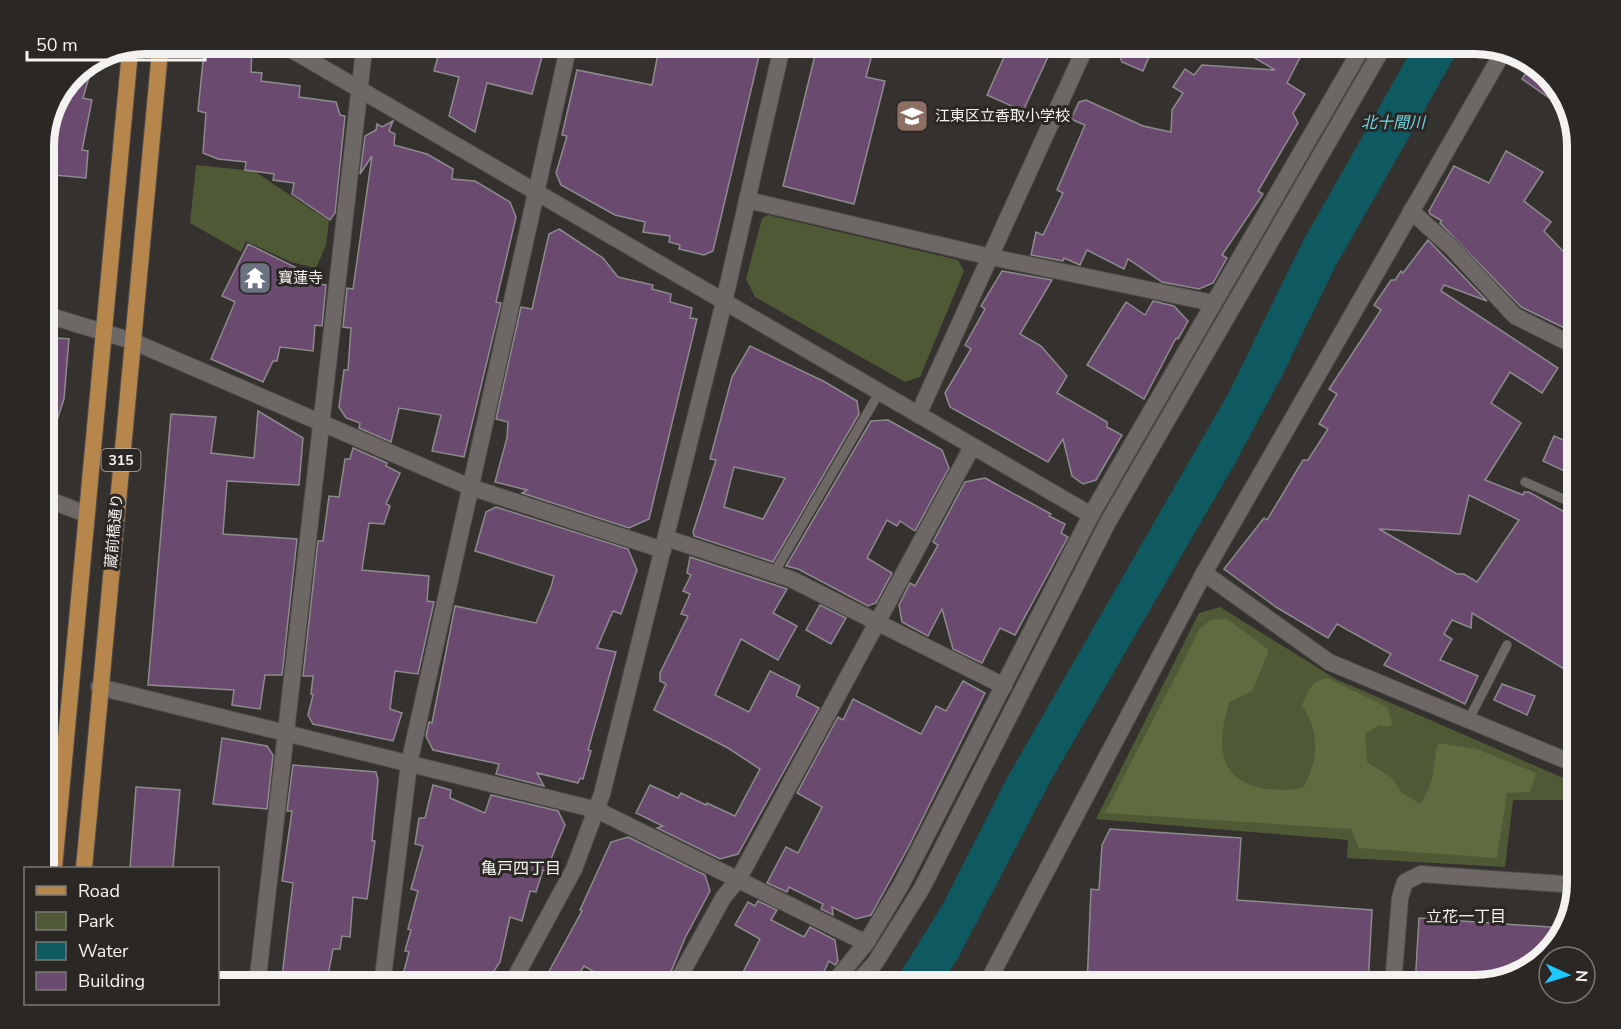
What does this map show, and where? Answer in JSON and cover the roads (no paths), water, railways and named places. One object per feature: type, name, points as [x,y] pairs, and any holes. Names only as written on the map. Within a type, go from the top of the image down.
[{"type":"main road","name":"蔵前橋通り","points":[[84,867],[99,687],[160,54]]},
{"type":"main road","name":"蔵前橋通り","points":[[54,867],[130,56]]},
{"type":"street","points":[[299,54],[1091,515]]},
{"type":"street","points":[[258,975],[364,54]]},
{"type":"street","points":[[383,975],[409,764],[567,54]]},
{"type":"street","points":[[517,975],[557,904],[597,810],[724,302],[781,54]]},
{"type":"street","points":[[918,415],[1082,54]]},
{"type":"street","points":[[840,975],[866,943],[925,842],[1091,515],[1358,54]]},
{"type":"street","points":[[865,975],[875,963],[921,888],[1108,522],[1379,54]]},
{"type":"street","points":[[992,975],[1204,573],[1500,57]]},
{"type":"street","points":[[747,200],[991,257],[1213,303]]},
{"type":"street","points":[[1411,211],[1452,248],[1515,316],[1567,342]]},
{"type":"street","points":[[54,317],[132,341],[470,487],[664,544],[774,573],[1004,686]]},
{"type":"street","points":[[681,975],[723,898],[739,878],[972,447]]},
{"type":"street","points":[[54,502],[86,514]]},
{"type":"street","points":[[1204,573],[1329,662],[1567,761]]},
{"type":"street","points":[[99,687],[597,810],[739,878],[866,943]]},
{"type":"street","points":[[1394,975],[1400,898],[1405,882],[1422,874],[1567,884]]},
{"type":"lane","points":[[774,573],[879,393]]},
{"type":"lane","points":[[1525,482],[1567,501]]},
{"type":"lane","points":[[1468,721],[1507,645]]},
{"type":"water","name":"北十間川","points":[[1409,54],[1456,54],[1335,267],[1280,380],[1233,467],[1050,782],[957,960],[947,975],[899,975],[944,902],[1007,778],[1228,394],[1303,241]]},
{"type":"place","name":"江東区立香取小学校","points":[[912,116]]},
{"type":"place","name":"寶蓮寺","points":[[255,278]]},
{"type":"district","name":"亀戸四丁目","points":[[521,869]]},
{"type":"district","name":"立花一丁目","points":[[1466,917]]}]
